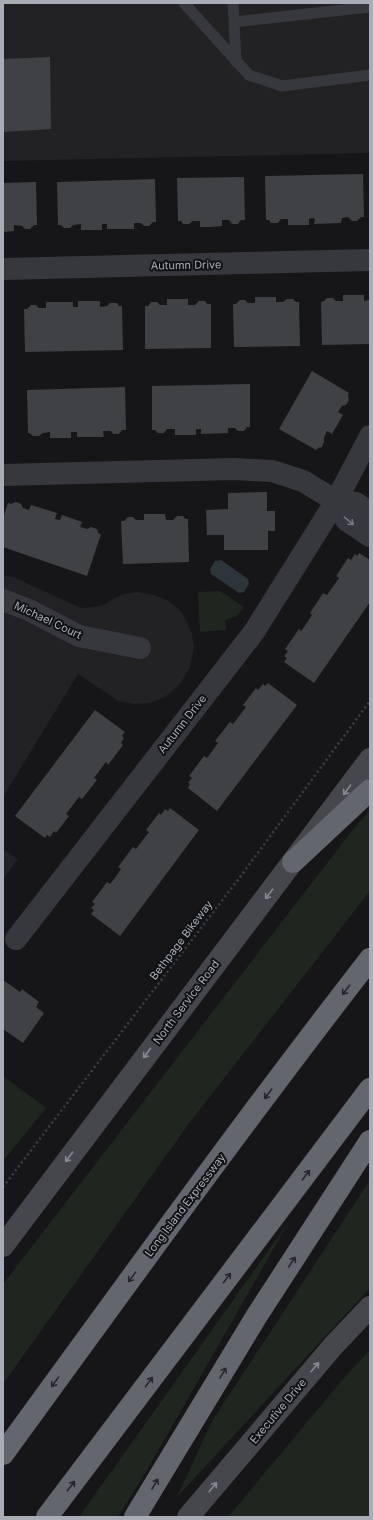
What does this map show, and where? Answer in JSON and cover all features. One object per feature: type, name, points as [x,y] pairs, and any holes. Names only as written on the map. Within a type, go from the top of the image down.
[{"type":"highway","points":[[293,862],[370,790]]},
{"type":"highway","name":"Long Island Expressway","points":[[3,1454],[144,1260],[322,1020],[370,959]]},
{"type":"highway","points":[[47,1517],[370,1089]]},
{"type":"highway","points":[[135,1517],[256,1317],[370,1141]]},
{"type":"main road","name":"North Service Road","points":[[3,1246],[158,1038],[370,759]]},
{"type":"main road","name":"Executive Drive","points":[[188,1517],[334,1345],[370,1307]]},
{"type":"street","name":"Autumn Drive","points":[[3,269],[370,260]]},
{"type":"street","name":"Autumn Drive","points":[[16,939],[254,632],[336,501],[370,436]]},
{"type":"street","points":[[3,474],[234,469],[272,471],[304,481],[336,501],[356,504],[370,513]]},
{"type":"street","points":[[336,501],[346,520],[370,536]]},
{"type":"street","name":"Michael Court","points":[[3,600],[29,610],[79,636],[140,648]]},
{"type":"lane","points":[[184,3],[249,75],[282,86],[370,75]]},
{"type":"lane","points":[[233,3],[236,62]]},
{"type":"lane","points":[[234,22],[370,7]]},
{"type":"path","name":"Bethpage Bikeway","points":[[3,1187],[235,884],[370,701]]},
{"type":"shaded area","points":[[3,3],[370,3],[370,153],[3,161]]},
{"type":"shaded area","points":[[221,560],[248,579],[249,584],[244,592],[239,593],[211,574],[210,569],[215,561]]},
{"type":"shaded area","points":[[3,575],[13,577],[81,608],[101,606],[123,594],[138,592],[151,594],[167,600],[180,610],[187,622],[192,634],[194,648],[190,667],[180,684],[165,697],[150,703],[134,704],[118,701],[78,674],[3,797]]},
{"type":"shaded area","points":[[220,591],[244,607],[237,616],[225,620],[226,630],[200,632],[198,592]]},
{"type":"shaded area","points":[[370,810],[370,891],[190,1122],[3,1384],[3,1284],[351,832]]},
{"type":"shaded area","points":[[3,849],[18,859],[3,879]]},
{"type":"shaded area","points":[[3,1076],[46,1108],[3,1161]]},
{"type":"shaded area","points":[[370,1180],[370,1288],[177,1497],[212,1421]]},
{"type":"shaded area","points":[[290,1220],[146,1472],[118,1517],[79,1517]]},
{"type":"shaded area","points":[[370,1350],[370,1517],[228,1517],[342,1380]]},
{"type":"building","points":[[50,57],[51,129],[3,132],[3,59]]},
{"type":"building","points":[[363,174],[364,217],[361,217],[357,221],[352,221],[348,217],[342,218],[341,223],[314,224],[315,219],[312,218],[309,219],[309,225],[288,225],[288,219],[281,219],[278,223],[271,223],[269,220],[266,220],[265,176]]},
{"type":"building","points":[[244,177],[245,220],[241,220],[238,224],[232,224],[229,220],[222,220],[222,226],[211,227],[200,227],[200,221],[193,221],[189,224],[183,224],[181,221],[178,221],[177,178]]},
{"type":"building","points":[[155,179],[156,222],[153,222],[149,226],[144,226],[141,223],[134,223],[134,229],[107,229],[107,224],[102,224],[102,230],[81,230],[81,224],[73,225],[70,228],[64,228],[61,225],[58,225],[57,182]]},
{"type":"building","points":[[36,182],[37,225],[34,225],[30,229],[25,229],[22,226],[14,225],[14,231],[3,232],[3,183]]},
{"type":"building","points":[[343,295],[364,295],[364,301],[370,300],[370,344],[322,345],[321,302],[327,298],[333,298],[336,301],[343,301]]},
{"type":"building","points":[[255,297],[276,297],[276,302],[283,302],[287,299],[293,299],[296,302],[299,302],[300,346],[234,347],[233,304],[236,304],[240,300],[245,300],[248,303],[255,303]]},
{"type":"building","points":[[167,299],[188,299],[188,305],[195,305],[199,301],[205,301],[207,304],[211,304],[211,348],[145,349],[145,306],[148,306],[151,302],[157,302],[160,305],[167,305]]},
{"type":"building","points":[[78,301],[100,301],[100,307],[107,306],[110,303],[117,303],[119,306],[122,306],[123,350],[25,352],[24,309],[27,309],[31,305],[36,305],[39,308],[46,308],[46,302],[73,302],[73,307],[78,307]]},
{"type":"building","points":[[312,371],[349,393],[349,400],[338,412],[343,415],[332,434],[327,431],[322,447],[316,450],[279,429]]},
{"type":"building","points":[[250,384],[250,427],[247,427],[244,431],[238,431],[235,428],[228,428],[228,433],[201,434],[201,429],[196,429],[196,435],[175,435],[175,429],[167,429],[164,433],[158,433],[155,430],[152,430],[152,386]]},
{"type":"building","points":[[125,387],[126,430],[122,430],[119,434],[113,434],[111,431],[103,431],[104,437],[77,437],[77,432],[71,432],[71,438],[50,438],[50,432],[43,433],[39,436],[33,436],[28,433],[27,390]]},
{"type":"building","points":[[267,492],[267,511],[275,511],[275,531],[268,531],[268,550],[224,550],[224,535],[207,535],[206,510],[228,509],[228,493]]},
{"type":"building","points":[[16,502],[21,504],[23,508],[29,510],[31,505],[57,513],[55,519],[60,520],[62,515],[82,522],[80,527],[87,529],[91,527],[97,529],[98,533],[101,534],[87,576],[3,547],[3,518],[8,503],[11,504]]},
{"type":"building","points":[[144,514],[165,514],[166,520],[173,520],[177,516],[183,516],[185,519],[188,519],[189,562],[123,564],[121,521],[124,521],[128,517],[133,517],[136,520],[144,520]]},
{"type":"building","points":[[359,553],[370,560],[370,602],[314,683],[284,662],[287,658],[284,656],[288,651],[285,649],[299,629],[301,631],[306,624],[312,615],[310,613],[323,593],[327,595],[339,578],[336,576],[348,558],[351,560],[355,554],[357,556]]},
{"type":"building","points":[[268,683],[297,705],[217,811],[188,788],[190,784],[188,783],[192,778],[189,776],[204,756],[207,758],[218,743],[215,741],[230,722],[233,724],[246,707],[243,705],[256,688],[258,690],[263,684],[265,686]]},
{"type":"building","points":[[95,710],[125,732],[122,736],[124,738],[121,743],[123,745],[108,765],[106,762],[94,778],[97,780],[82,799],[79,797],[66,814],[69,816],[56,833],[54,831],[50,837],[47,835],[45,838],[15,816]]},
{"type":"building","points":[[170,808],[199,830],[120,936],[91,914],[94,910],[91,908],[95,904],[92,902],[107,882],[110,884],[115,878],[121,869],[118,867],[133,847],[136,849],[149,832],[146,830],[159,813],[161,815],[165,809],[168,811]]},
{"type":"building","points":[[3,980],[20,992],[22,989],[39,1002],[36,1007],[44,1013],[23,1043],[3,1029]]}]
